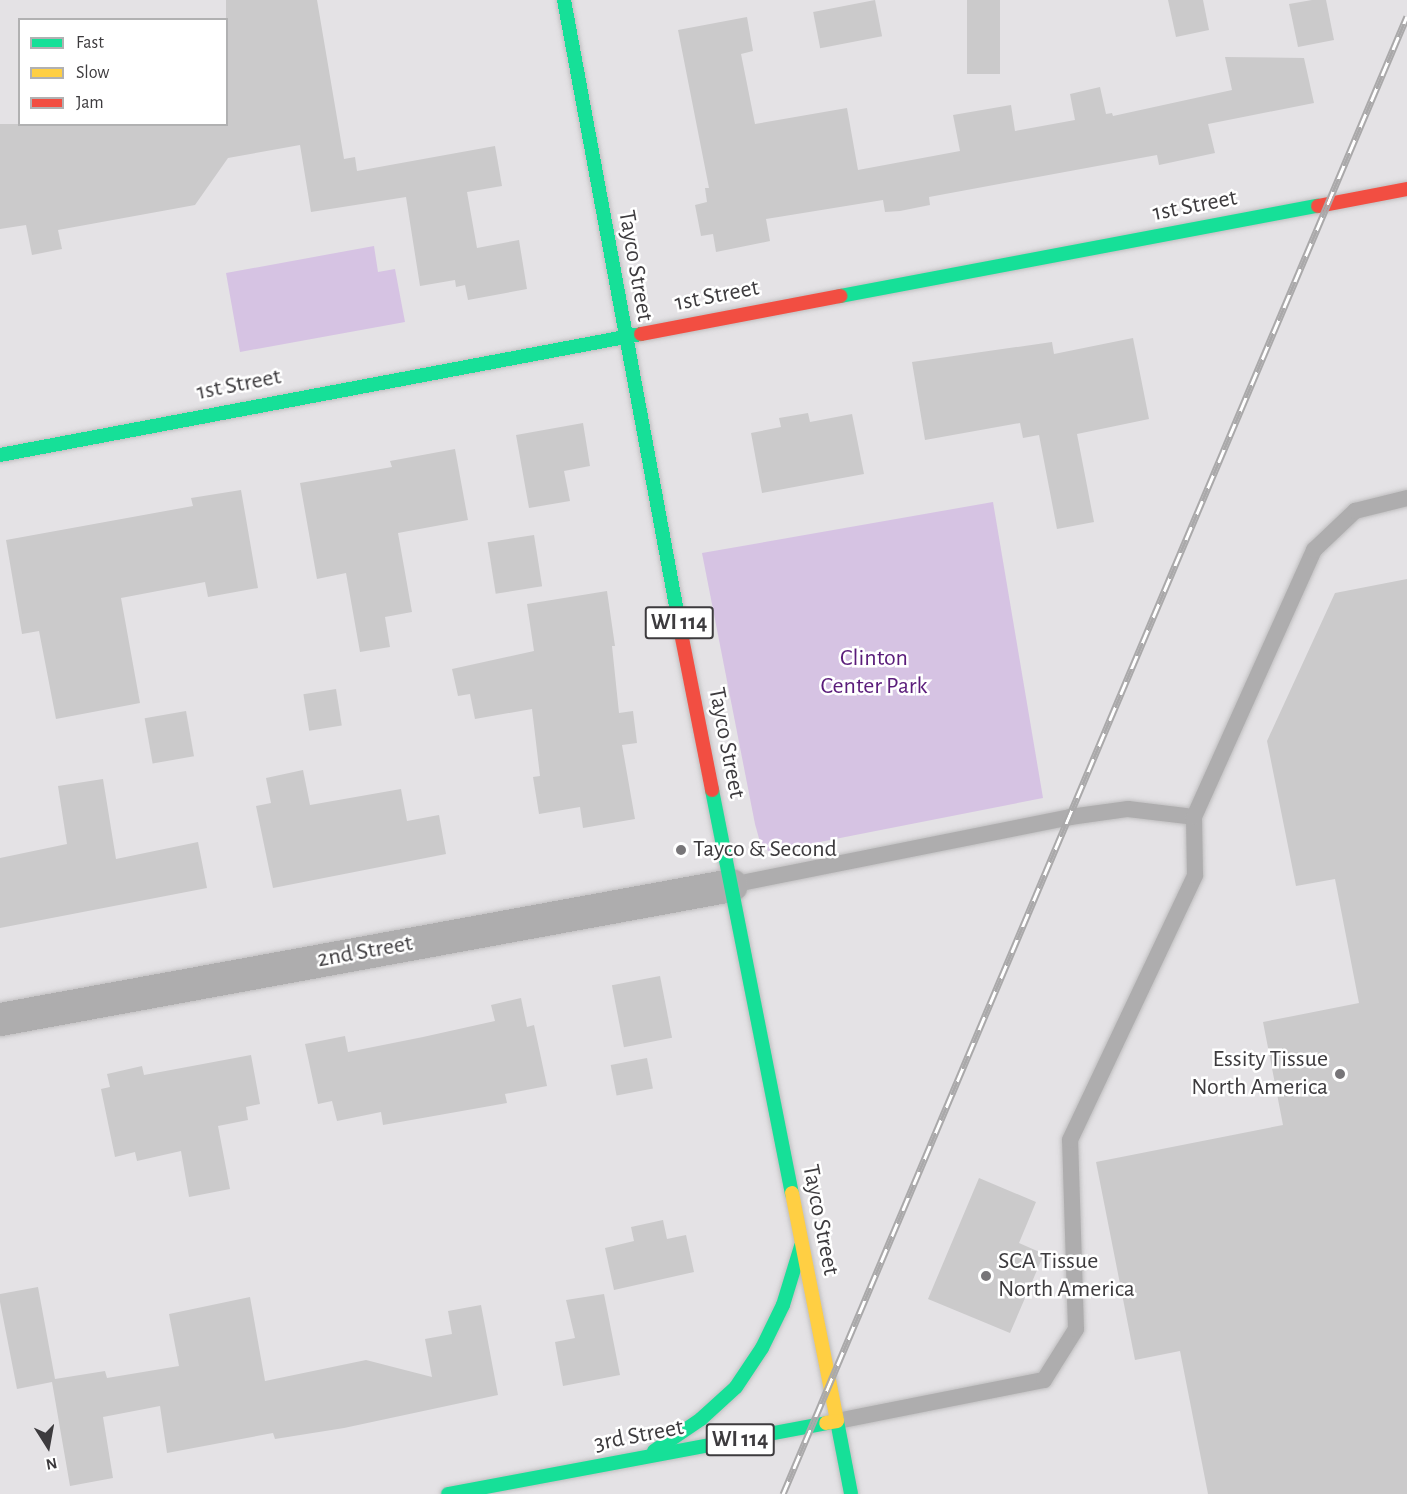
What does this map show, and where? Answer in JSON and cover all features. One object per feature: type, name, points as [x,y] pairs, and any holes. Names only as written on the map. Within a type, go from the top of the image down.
[{"type":"main road","name":"Tayco Street","points":[[564,0],[625,336],[851,1494]]},
{"type":"main road","name":"1st Street","points":[[0,455],[1407,189]]},
{"type":"main road","points":[[643,1459],[701,1419],[736,1387],[762,1348],[783,1305],[801,1245]]},
{"type":"main road","name":"3rd Street","points":[[448,1494],[643,1459],[837,1420]]},
{"type":"street","name":"2nd Street","points":[[0,1019],[731,885]]},
{"type":"lane","points":[[837,1420],[1044,1380],[1076,1329],[1070,1140],[1195,875],[1194,817],[1314,550],[1355,511],[1407,498]]},
{"type":"lane","points":[[731,885],[1070,817],[1128,808],[1194,817]]},
{"type":"green space","points":[[374,246],[378,272],[395,269],[405,322],[240,352],[226,273]]},
{"type":"green space","name":"Clinton Center Park","points":[[993,502],[1043,798],[769,852],[760,842],[755,824],[702,553]]},
{"type":"building","points":[[226,0],[317,0],[344,159],[355,157],[357,171],[495,146],[502,186],[467,192],[477,248],[519,240],[527,289],[468,300],[465,285],[456,287],[455,280],[420,286],[406,197],[311,212],[300,145],[228,158],[195,205],[58,230],[62,249],[32,255],[26,225],[0,229],[0,124],[18,124],[18,126],[228,126],[228,18],[226,18]]},
{"type":"building","points":[[875,0],[882,36],[820,48],[813,12]]},
{"type":"building","points":[[967,0],[1000,0],[1000,74],[967,74]]},
{"type":"building","points":[[1168,0],[1203,0],[1209,30],[1176,37]]},
{"type":"building","points":[[1326,0],[1334,40],[1298,47],[1289,4]]},
{"type":"building","points":[[747,17],[753,51],[741,54],[755,124],[847,108],[858,170],[960,151],[953,115],[1011,105],[1015,131],[1075,120],[1070,94],[1100,87],[1106,114],[1112,113],[1113,116],[1232,90],[1225,57],[1304,58],[1314,103],[1208,124],[1215,153],[1159,165],[1157,155],[929,197],[930,205],[900,211],[885,212],[883,200],[766,219],[770,241],[716,252],[713,234],[701,236],[695,205],[707,202],[705,188],[709,188],[678,30]]},
{"type":"building","points":[[1133,338],[1149,419],[1077,434],[1094,522],[1057,529],[1039,435],[1023,438],[1020,423],[925,440],[912,362],[1052,342],[1054,354]]},
{"type":"building","points":[[808,413],[810,422],[852,414],[864,474],[762,493],[751,433],[781,427],[779,418]]},
{"type":"building","points":[[583,423],[590,466],[564,471],[570,501],[529,508],[516,435]]},
{"type":"building","points":[[455,449],[468,520],[398,533],[412,612],[385,617],[390,647],[360,652],[346,573],[317,579],[300,483],[392,467],[390,461]]},
{"type":"building","points":[[241,490],[258,588],[208,597],[205,582],[121,598],[140,703],[56,719],[39,631],[22,634],[6,540],[193,506],[191,498]]},
{"type":"building","points":[[534,535],[542,586],[496,594],[488,542]]},
{"type":"building","name":"Essity Tissue North America","points":[[1407,579],[1407,1494],[1208,1494],[1180,1351],[1135,1360],[1096,1162],[1283,1125],[1263,1022],[1359,1003],[1335,879],[1296,886],[1267,741],[1335,593]]},
{"type":"building","points":[[607,591],[615,646],[612,646],[619,713],[633,711],[637,743],[622,745],[635,819],[583,828],[580,807],[539,814],[533,777],[540,776],[532,709],[475,719],[470,694],[458,696],[452,669],[534,651],[527,604]]},
{"type":"building","points":[[336,689],[342,726],[309,731],[303,694]]},
{"type":"building","points":[[186,711],[194,756],[153,764],[145,718]]},
{"type":"building","points":[[303,770],[310,805],[401,789],[407,821],[439,815],[446,854],[273,888],[256,806],[271,803],[266,778]]},
{"type":"building","points":[[103,779],[116,859],[198,842],[207,888],[0,928],[0,858],[67,844],[58,786]]},
{"type":"building","points":[[660,976],[672,1038],[624,1047],[612,985]]},
{"type":"building","points":[[521,998],[527,1027],[534,1025],[547,1086],[505,1094],[507,1103],[383,1125],[381,1112],[337,1121],[332,1101],[318,1104],[305,1044],[345,1036],[348,1052],[423,1037],[495,1021],[491,1005]]},
{"type":"building","points":[[251,1055],[260,1104],[246,1107],[248,1120],[218,1126],[230,1189],[189,1197],[181,1151],[137,1161],[135,1152],[115,1157],[101,1089],[110,1087],[107,1074],[142,1066],[144,1075]]},
{"type":"building","points":[[647,1058],[653,1088],[617,1095],[611,1065]]},
{"type":"building","name":"SCA Tissue North America","points":[[979,1178],[1036,1202],[1019,1243],[1044,1254],[1010,1333],[928,1299]]},
{"type":"building","points":[[663,1220],[667,1239],[686,1235],[694,1272],[614,1290],[605,1248],[634,1241],[631,1227]]},
{"type":"building","points":[[38,1287],[55,1379],[105,1371],[107,1378],[179,1366],[169,1314],[250,1297],[265,1381],[366,1360],[432,1377],[425,1339],[452,1334],[448,1311],[481,1305],[498,1395],[344,1428],[275,1439],[273,1433],[167,1453],[160,1406],[103,1417],[113,1478],[70,1486],[52,1382],[17,1389],[0,1302],[0,1294]]},
{"type":"building","points":[[604,1294],[620,1375],[563,1386],[555,1342],[575,1338],[566,1300]]},
{"type":"railway","points":[[783,1494],[1407,16]]},
{"type":"traffic: fast","points":[[564,0],[681,633]]},
{"type":"traffic: fast","points":[[840,296],[1318,206]]},
{"type":"traffic: fast","points":[[0,455],[641,334]]},
{"type":"traffic: fast","points":[[712,790],[792,1193]]},
{"type":"traffic: fast","points":[[654,1451],[701,1419],[736,1387],[762,1348],[783,1305],[801,1246]]},
{"type":"traffic: fast","points":[[837,1421],[851,1494]]},
{"type":"traffic: fast","points":[[448,1494],[826,1423]]},
{"type":"traffic: slow","points":[[792,1193],[837,1421],[826,1423]]},
{"type":"traffic: jam","points":[[1318,206],[1407,189]]},
{"type":"traffic: jam","points":[[641,334],[840,296]]},
{"type":"traffic: jam","points":[[681,633],[712,790]]},
{"type":"place","name":"Tayco & Second","points":[[681,850]]},
{"type":"place","name":"Essity Tissue North America","points":[[1340,1074]]},
{"type":"place","name":"SCA Tissue North America","points":[[986,1276]]}]
